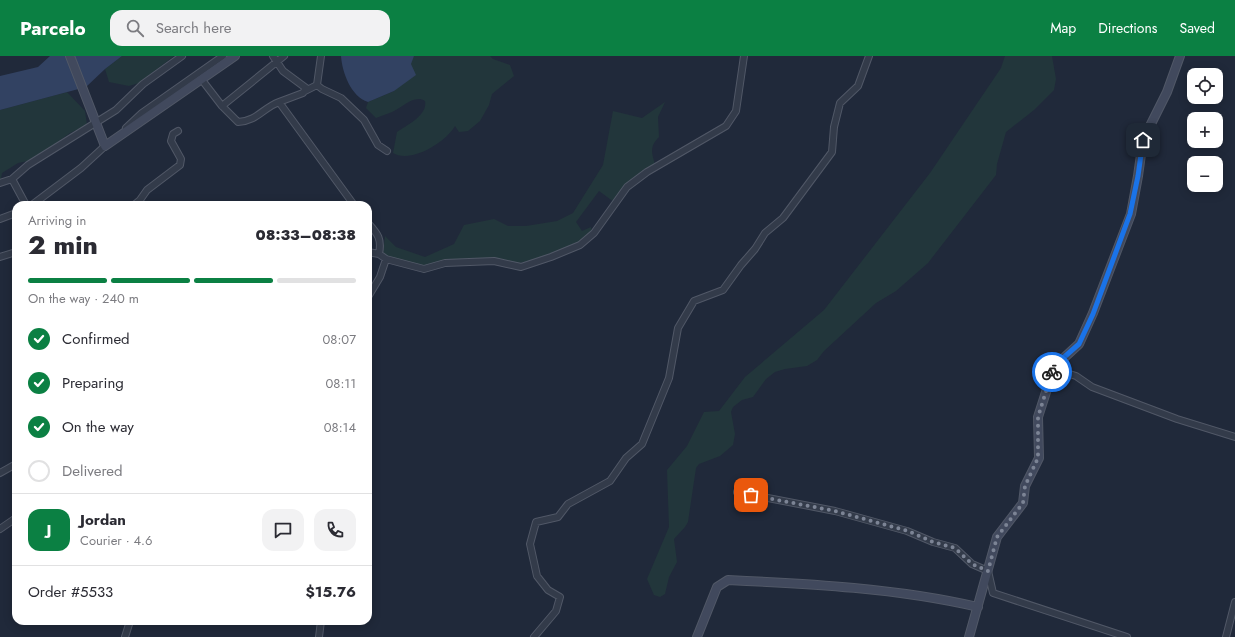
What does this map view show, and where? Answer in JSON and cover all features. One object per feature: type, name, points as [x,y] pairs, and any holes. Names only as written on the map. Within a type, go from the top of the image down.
[{"type":"street","points":[[70,56],[105,146]]},
{"type":"street","points":[[0,183],[12,179],[28,165],[95,121],[116,110],[143,84],[182,56]]},
{"type":"street","points":[[126,133],[126,128],[142,113],[223,56]]},
{"type":"street","points":[[37,201],[81,168],[105,146],[126,133],[235,56]]},
{"type":"street","points":[[222,106],[274,59],[284,56]]},
{"type":"street","points":[[317,85],[320,56]]},
{"type":"street","points":[[372,253],[379,254],[386,259],[424,269],[445,263],[494,261],[521,266],[551,257],[580,245],[594,233],[627,187],[646,172],[726,126],[736,111],[744,56]]},
{"type":"street","points":[[534,637],[556,611],[560,597],[548,590],[537,576],[530,544],[536,522],[558,517],[568,504],[610,481],[626,458],[642,444],[668,378],[678,328],[694,301],[723,290],[766,233],[783,218],[832,152],[834,127],[840,103],[858,86],[869,56]]},
{"type":"street","points":[[970,637],[997,537],[1023,503],[1025,486],[1038,458],[1038,417],[1054,366],[1079,344],[1093,314],[1130,214],[1138,176],[1143,140],[1167,92],[1180,56]]},
{"type":"street","points":[[274,59],[283,71],[306,88],[305,91]]},
{"type":"street","points":[[202,80],[222,106],[238,122],[249,121],[272,105],[317,85]]},
{"type":"street","points":[[317,85],[341,98],[364,120],[378,145],[387,151]]},
{"type":"street","points":[[279,102],[351,201]]},
{"type":"street","points":[[139,201],[147,190],[180,165],[181,159],[171,141],[173,134],[178,131]]},
{"type":"street","points":[[12,179],[24,201]]},
{"type":"street","points":[[0,219],[12,214]]},
{"type":"street","points":[[372,228],[381,244],[379,254]]},
{"type":"street","points":[[372,234],[376,233]]},
{"type":"street","points":[[0,257],[12,253]]},
{"type":"street","points":[[372,290],[380,277],[386,259]]},
{"type":"street","points":[[1054,366],[1057,370],[1076,376],[1092,387],[1178,419],[1235,437]]},
{"type":"street","points":[[0,473],[12,466]]},
{"type":"street","points":[[737,492],[835,511],[908,531],[933,542],[955,548],[972,564],[988,571]]},
{"type":"street","points":[[0,529],[12,521]]},
{"type":"street","points":[[988,571],[993,593],[1127,637]]},
{"type":"street","points":[[697,637],[717,587],[728,580],[830,585],[937,597],[978,606]]},
{"type":"street","points":[[1226,637],[1235,602]]},
{"type":"street","points":[[125,637],[129,625]]},
{"type":"street","points":[[319,637],[321,625]]},
{"type":"green space","points":[[122,56],[174,56],[139,83],[129,86],[109,82],[105,69]]},
{"type":"green space","points":[[414,56],[490,56],[493,59],[510,65],[514,76],[492,94],[489,105],[480,121],[468,131],[459,132],[455,126],[444,139],[427,150],[409,156],[400,156],[393,153],[397,132],[420,115],[425,106],[425,101],[421,99],[412,100],[392,112],[376,118],[366,108],[368,102],[394,91]]},
{"type":"green space","points":[[1005,56],[1052,56],[1056,79],[1054,90],[1034,110],[1006,132],[997,164],[996,175],[928,263],[896,291],[876,303],[824,351],[817,360],[807,366],[775,372],[766,379],[753,397],[742,400],[733,407],[731,412],[735,434],[733,445],[720,456],[699,464],[696,468],[688,522],[674,539],[677,562],[669,577],[665,594],[660,597],[654,595],[647,579],[669,527],[667,470],[687,446],[704,412],[719,411],[745,377],[824,310],[930,173],[1001,68]]},
{"type":"green space","points":[[67,92],[85,111],[87,125],[70,133],[33,160],[18,163],[2,173],[0,185],[0,110]]},
{"type":"green space","points":[[665,102],[658,117],[659,137],[654,143],[652,149],[655,164],[628,183],[614,202],[599,191],[576,222],[582,231],[591,227],[592,232],[579,243],[553,255],[528,262],[515,263],[488,258],[424,267],[389,259],[383,254],[385,236],[396,247],[425,257],[454,244],[464,225],[494,219],[508,226],[526,226],[557,221],[573,213],[603,165],[613,111],[642,118]]},
{"type":"water","points":[[50,56],[122,56],[105,69],[86,87],[0,110],[0,76],[38,67]]},
{"type":"water","points":[[341,56],[414,56],[411,64],[416,75],[394,91],[368,102],[357,95],[348,83],[343,69]]},
{"type":"way so far","points":[[751,495],[835,511],[908,531],[933,542],[955,548],[972,564],[988,571],[997,537],[1023,503],[1025,486],[1038,458],[1038,417],[1052,372]]},
{"type":"route","points":[[1052,372],[1054,366],[1079,344],[1093,314],[1130,214],[1138,176],[1143,140]]}]
